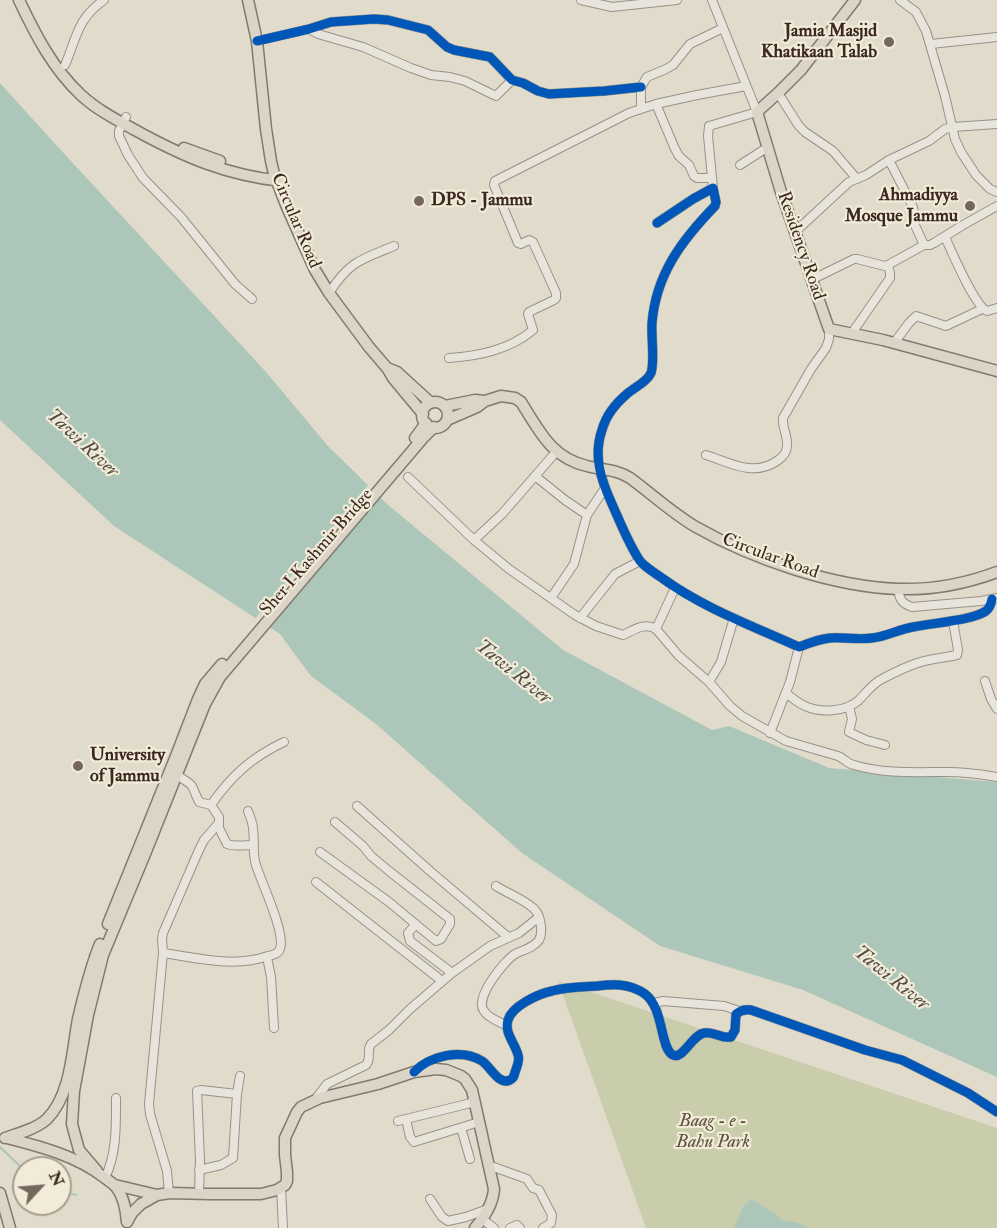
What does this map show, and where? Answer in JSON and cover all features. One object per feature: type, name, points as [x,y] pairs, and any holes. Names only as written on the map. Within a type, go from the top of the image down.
[{"type":"main road","points":[[19,0],[39,41],[71,84],[92,104],[124,120],[170,149],[199,162],[246,175],[277,177]]},
{"type":"main road","points":[[26,0],[40,30],[71,74],[92,95],[124,120]]},
{"type":"main road","name":"Circular Road","points":[[248,0],[257,41],[271,161],[277,177],[319,266],[321,279],[369,347],[428,422]]},
{"type":"main road","points":[[757,112],[808,62],[855,0]]},
{"type":"main road","name":"Residency Road","points":[[757,112],[829,329]]},
{"type":"main road","points":[[829,329],[894,343],[997,371]]},
{"type":"main road","points":[[387,368],[398,372],[431,403]]},
{"type":"main road","name":"Circular Road","points":[[445,406],[475,400],[485,401],[501,396],[515,398],[521,402],[548,443],[564,458],[629,477],[689,523],[729,545],[830,579],[865,586],[899,589],[951,586],[997,572]]},
{"type":"main road","points":[[447,420],[445,406],[438,402],[427,405],[428,422],[441,426],[447,420],[485,401]]},
{"type":"main road","name":"Sher I Kashmir Bridge","points":[[217,675],[421,436],[428,422]]},
{"type":"main road","points":[[101,1174],[80,1150],[72,1124],[74,1091],[88,1015],[103,955],[217,675]]},
{"type":"main road","points":[[3,1138],[27,1131],[45,1120],[61,1098],[67,1082],[79,1018],[95,956],[198,699],[206,684],[217,675]]},
{"type":"main road","points":[[126,1225],[132,1213],[141,1204],[157,1195],[169,1193],[257,1194],[285,1185],[287,1177],[285,1138],[301,1107],[315,1100],[386,1082],[414,1072],[436,1069],[456,1073],[463,1077],[472,1090],[475,1102],[494,1189],[492,1200],[475,1228]]},
{"type":"main road","points":[[3,1138],[42,1147],[71,1157],[101,1174],[115,1185],[124,1201],[126,1225]]},
{"type":"main road","points":[[115,1185],[157,1195]]},
{"type":"main road","points":[[0,1193],[10,1228]]},
{"type":"street","points":[[65,65],[85,17],[104,0]]},
{"type":"street","points":[[581,0],[622,7],[677,0]]},
{"type":"street","name":"Residency Road","points":[[712,0],[757,112]]},
{"type":"street","points":[[900,0],[916,12],[921,19],[931,44],[958,146],[969,165],[983,182],[997,192]]},
{"type":"street","points":[[257,41],[332,22],[388,20],[423,27],[454,50],[490,57],[512,80],[549,94],[641,87]]},
{"type":"street","points":[[641,108],[641,87],[647,77],[666,69],[677,61],[690,44],[723,28]]},
{"type":"street","points":[[309,29],[318,34],[363,47],[430,75],[465,81],[496,96],[512,80]]},
{"type":"street","points":[[931,44],[997,37]]},
{"type":"street","points":[[449,358],[480,355],[514,343],[533,330],[528,316],[529,312],[554,300],[556,295],[533,242],[529,240],[518,243],[494,185],[495,181],[641,108],[697,94],[746,86]]},
{"type":"street","points":[[778,93],[805,132],[832,151],[857,179]]},
{"type":"street","points":[[656,104],[679,156],[689,165],[694,176],[711,178]]},
{"type":"street","points":[[757,112],[709,126],[711,178],[716,204],[676,252],[656,295],[653,311],[652,370],[647,380],[618,402],[601,431],[599,468],[605,488],[625,533],[640,561],[675,588],[699,602],[799,647],[828,638],[872,638],[912,627],[953,621],[986,611],[994,599]]},
{"type":"street","points":[[124,120],[119,131],[121,144],[143,178],[181,217],[235,284],[252,300]]},
{"type":"street","points":[[795,232],[844,186],[889,160],[929,141],[945,129],[997,124]]},
{"type":"street","points":[[740,165],[768,147]]},
{"type":"street","points":[[889,160],[914,208],[914,223],[924,244]]},
{"type":"street","points":[[657,223],[713,188]]},
{"type":"street","points":[[811,280],[854,259],[888,265],[924,244],[930,245],[945,237],[997,206]]},
{"type":"street","points":[[945,237],[982,309],[987,311],[997,308]]},
{"type":"street","points":[[330,293],[342,274],[353,264],[394,246]]},
{"type":"street","points":[[852,333],[890,278],[888,265]]},
{"type":"street","points":[[894,343],[916,316],[946,326],[982,309]]},
{"type":"street","points":[[706,455],[753,470],[767,466],[782,457],[788,446],[782,424],[783,418],[826,348],[829,329]]},
{"type":"street","points":[[474,540],[502,514],[556,452]]},
{"type":"street","points":[[535,476],[587,515]]},
{"type":"street","points":[[408,477],[508,569],[580,618],[623,635],[644,626],[656,629],[679,656],[709,682],[733,710],[770,733],[786,741],[844,758],[849,764],[869,769],[900,772],[958,772],[997,777]]},
{"type":"street","points":[[551,598],[576,560],[587,515],[605,488]]},
{"type":"street","points":[[580,618],[615,574],[640,561]]},
{"type":"street","points":[[656,629],[675,588]]},
{"type":"street","points":[[899,589],[898,595],[901,600],[912,607],[994,599]]},
{"type":"street","points":[[709,682],[721,662],[734,618]]},
{"type":"street","points":[[786,693],[809,708],[836,710],[849,706],[880,680],[912,665],[957,654],[953,621]]},
{"type":"street","points":[[770,733],[786,693],[799,647]]},
{"type":"street","points":[[985,681],[992,702],[997,709]]},
{"type":"street","points":[[849,706],[852,719],[849,732],[885,745]]},
{"type":"street","points":[[169,1193],[168,1171],[149,1104],[164,953],[163,933],[216,813],[222,790],[244,766],[265,751],[284,742]]},
{"type":"street","points":[[177,775],[192,786],[199,802],[216,813],[220,832],[229,845],[254,845]]},
{"type":"street","points":[[357,806],[508,938]]},
{"type":"street","points":[[164,953],[234,963],[267,957],[278,951],[279,935],[275,916],[256,865],[253,828],[248,811]]},
{"type":"street","points":[[320,852],[438,941],[441,939],[450,921],[446,916],[380,864],[335,822]]},
{"type":"street","points":[[316,882],[442,981]]},
{"type":"street","points":[[496,886],[534,909],[539,917],[541,935],[537,943],[506,962],[482,999],[484,1011],[507,1026]]},
{"type":"street","points":[[315,1100],[327,1084],[366,1065],[371,1044],[442,981],[490,946],[523,930],[539,917]]},
{"type":"street","points":[[416,924],[408,933],[410,941],[452,973]]},
{"type":"street","points":[[267,957],[271,977],[274,1028]]},
{"type":"street","points":[[414,1072],[422,1065],[438,1058],[455,1055],[480,1060],[499,1078],[507,1081],[514,1076],[519,1060],[507,1026],[513,1011],[528,1000],[550,991],[570,987],[618,985],[632,987],[658,1002],[724,1006],[739,1011],[751,1010],[865,1050],[902,1060],[968,1093],[997,1112]]},
{"type":"street","points":[[658,1002],[657,1010],[665,1042],[669,1051],[676,1056],[682,1054],[698,1035],[709,1033],[726,1038],[731,1037],[735,1030],[736,1014],[739,1011]]},
{"type":"street","points":[[199,1170],[221,1165],[233,1158],[240,1076]]},
{"type":"street","points":[[199,1194],[197,1091],[237,1094]]},
{"type":"street","points":[[101,1174],[112,1158],[116,1098]]},
{"type":"street","points":[[475,1102],[402,1120],[414,1142],[479,1122]]},
{"type":"street","points":[[461,1128],[470,1159]]},
{"type":"street","points":[[488,1165],[527,1179],[533,1188],[539,1190],[552,1215],[551,1223],[543,1228]]},
{"type":"street","points":[[281,1187],[283,1228]]},
{"type":"street","points":[[430,1200],[442,1217],[448,1221],[485,1214],[494,1228]]},
{"type":"street","points":[[510,1228],[518,1225],[520,1228]]},
{"type":"green space","name":"Baag - e - Bahu Park","points":[[558,981],[997,1128],[997,1228],[646,1228]]},
{"type":"water","name":"Tawi River","points":[[0,83],[266,372],[327,445],[387,504],[563,650],[712,730],[729,726],[829,768],[997,782],[997,1077],[803,990],[660,946],[522,853],[376,724],[311,676],[280,634],[114,526],[0,420]]},
{"type":"water","points":[[751,1199],[782,1220],[796,1222],[809,1228],[734,1228],[744,1205]]},
{"type":"pier","points":[[370,483],[382,495],[268,630],[254,620]]},
{"type":"waterway","points":[[0,1147],[12,1158]]},
{"type":"waterway","points":[[72,1194],[76,1195]]},
{"type":"cycle path","points":[[257,41],[331,22],[388,20],[428,30],[447,47],[454,50],[490,57],[512,80],[549,94],[641,87]]},
{"type":"cycle path","points":[[657,223],[713,188],[715,206],[682,245],[665,273],[659,289],[652,323],[651,373],[612,410],[606,419],[599,440],[598,459],[605,486],[640,561],[694,598],[799,647],[818,640],[877,637],[908,628],[971,617],[986,611],[992,599]]},
{"type":"cycle path","points":[[414,1072],[437,1058],[465,1055],[485,1063],[502,1080],[510,1080],[514,1077],[519,1059],[507,1025],[510,1015],[520,1005],[557,990],[617,985],[636,989],[651,1000],[656,1009],[666,1045],[673,1055],[680,1054],[704,1033],[731,1037],[735,1030],[736,1014],[743,1010],[751,1010],[865,1050],[902,1060],[968,1093],[997,1112]]},
{"type":"place","name":"Jamia Masjid Khatikaan Talab","points":[[889,42]]},
{"type":"place","name":"DPS - Jammu","points":[[419,201]]},
{"type":"place","name":"Ahmadiyya Mosque Jammu","points":[[970,206]]},
{"type":"place","name":"University of Jammu","points":[[78,766]]}]
